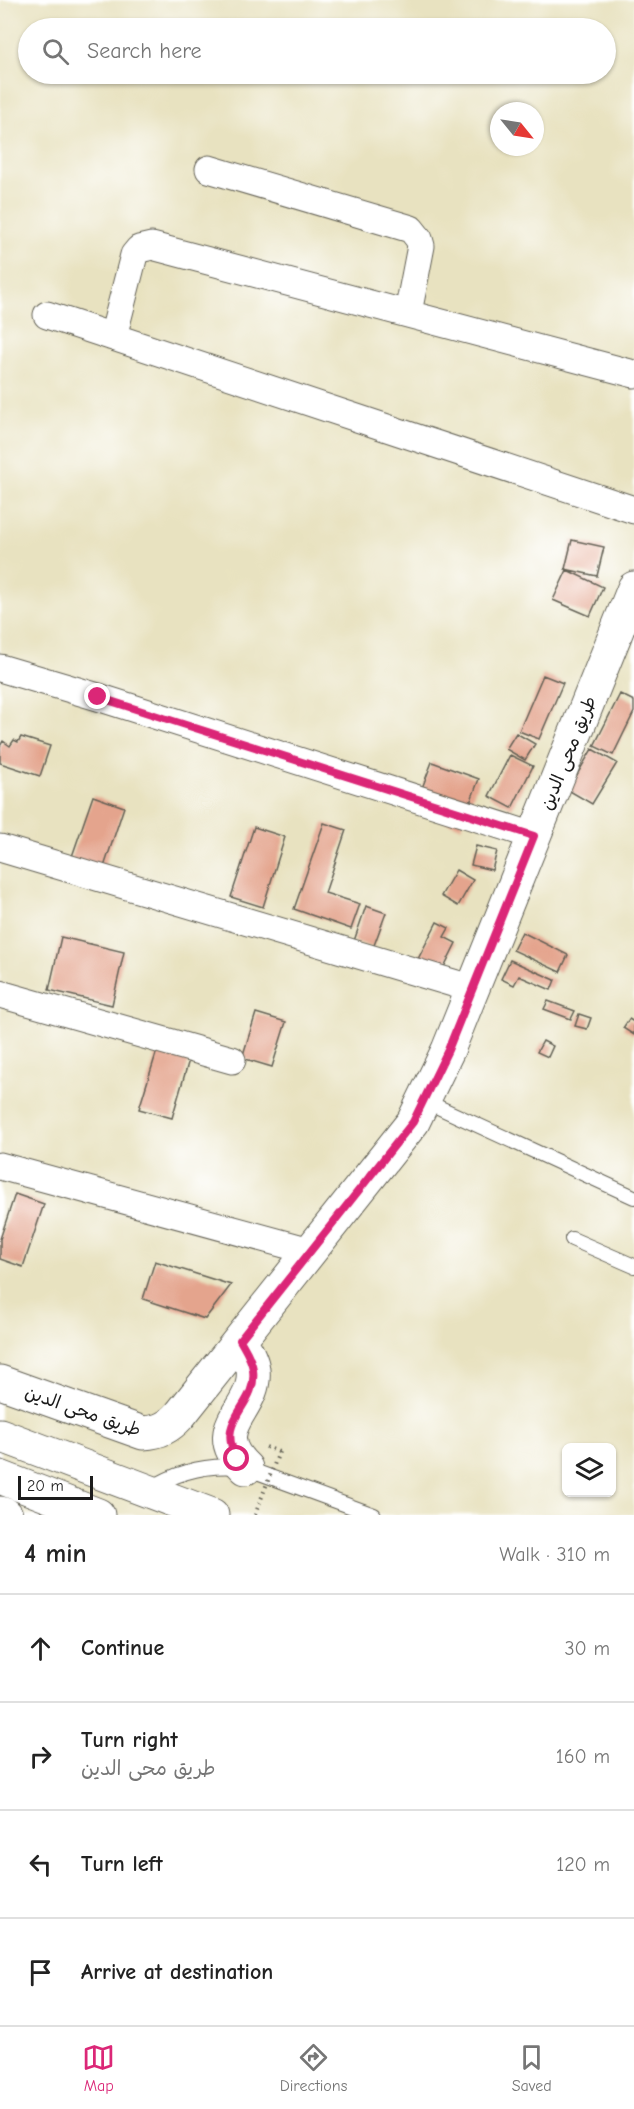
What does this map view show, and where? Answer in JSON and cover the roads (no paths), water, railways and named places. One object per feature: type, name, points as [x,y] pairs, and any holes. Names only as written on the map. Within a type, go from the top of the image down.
[{"type":"main road","name":"طريق محى الدين","points":[[0,1382],[130,1430],[143,1433],[158,1432],[180,1415],[240,1340],[413,1122],[425,1101],[473,989],[634,588]]},
{"type":"main road","points":[[240,1340],[250,1358],[253,1382],[250,1393],[233,1421],[230,1447],[246,1468]]},
{"type":"main road","points":[[0,1435],[212,1515]]},
{"type":"main road","points":[[0,1477],[98,1515]]},
{"type":"main road","points":[[0,1513],[6,1515]]},
{"type":"street","points":[[209,169],[411,229],[419,239],[421,246],[408,313]]},
{"type":"street","points":[[114,337],[134,255],[139,249],[152,246],[634,374]]},
{"type":"street","points":[[47,315],[634,510]]},
{"type":"street","points":[[0,668],[534,836]]},
{"type":"street","points":[[0,848],[473,989]]},
{"type":"street","points":[[0,993],[232,1060]]},
{"type":"street","points":[[0,1166],[310,1251]]},
{"type":"lane","points":[[425,1101],[634,1197]]},
{"type":"lane","points":[[572,1239],[634,1266]]},
{"type":"lane","points":[[149,1490],[179,1473],[230,1466],[246,1468],[374,1515]]}]
